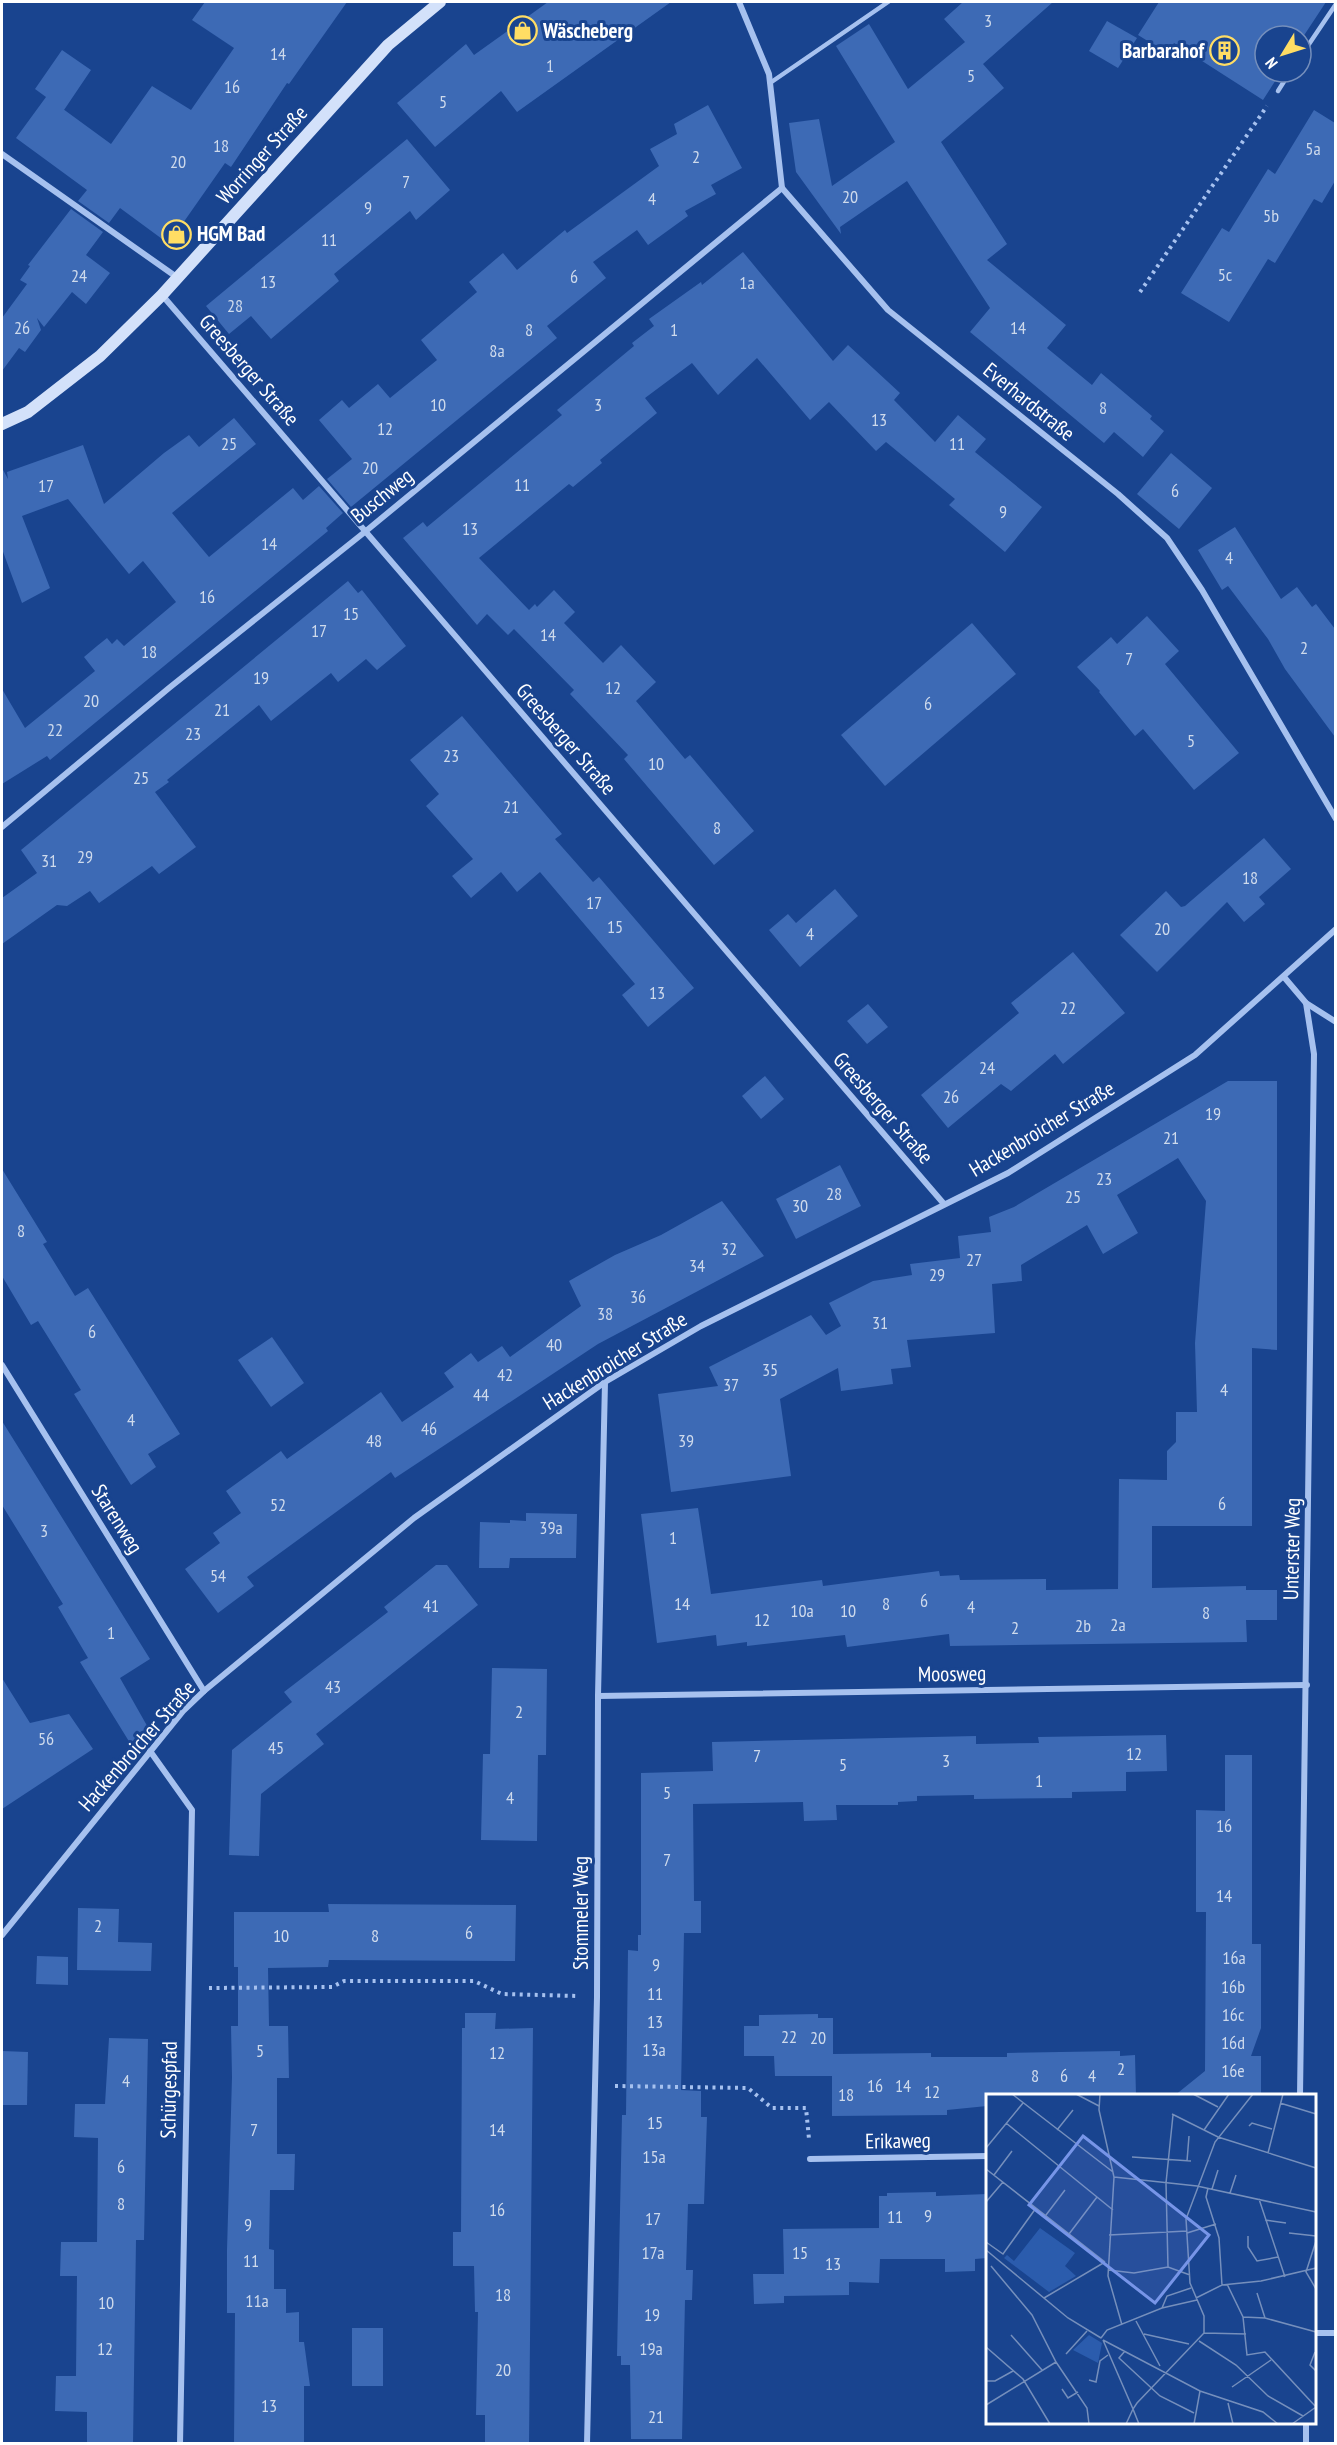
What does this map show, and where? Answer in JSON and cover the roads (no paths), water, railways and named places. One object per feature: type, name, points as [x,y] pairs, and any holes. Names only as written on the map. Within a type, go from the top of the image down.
[{"type":"main road","name":"Worringer Straße","points":[[2,424],[28,412],[100,356],[178,278],[388,45],[440,2]]},
{"type":"street","points":[[739,2],[769,74],[783,188]]},
{"type":"street","points":[[2,154],[178,278]]},
{"type":"street","name":"Buschweg","points":[[2,827],[169,688],[366,531],[783,188]]},
{"type":"street","name":"Everhardstraße","points":[[783,188],[888,310],[1109,487],[1167,538],[1202,590],[1335,819]]},
{"type":"street","name":"Greesberger Straße","points":[[162,295],[944,1204]]},
{"type":"street","name":"Hackenbroicher Straße","points":[[2,1935],[183,1711],[204,1691],[414,1518],[605,1382],[701,1326],[1008,1173],[1195,1055],[1335,929]]},
{"type":"street","points":[[1284,977],[1306,1003],[1335,1022]]},
{"type":"street","name":"Unterster Weg","points":[[1300,2094],[1314,1054],[1306,1003]]},
{"type":"street","name":"Starenweg","points":[[2,1365],[204,1691]]},
{"type":"street","name":"Stommeler Weg","points":[[587,2444],[597,1997],[598,1696],[605,1382]]},
{"type":"street","name":"Moosweg","points":[[598,1696],[1307,1685]]},
{"type":"street","name":"Schürgespfad","points":[[150,1751],[192,1810],[180,2444]]},
{"type":"street","name":"Erikaweg","points":[[810,2159],[986,2156]]},
{"type":"street","points":[[1316,2333],[1335,2333]]},
{"type":"street","points":[[1306,2424],[1306,2444]]},
{"type":"lane","points":[[770,83],[888,2]]},
{"type":"lane","points":[[1313,38],[1335,4]]},
{"type":"lane","points":[[1278,91],[1282,84]]},
{"type":"place","name":"Wäscheberg","points":[[522,31]]},
{"type":"place","name":"Barbarahof","points":[[1225,51]]},
{"type":"place","name":"HGM Bad","points":[[176,234]]}]
